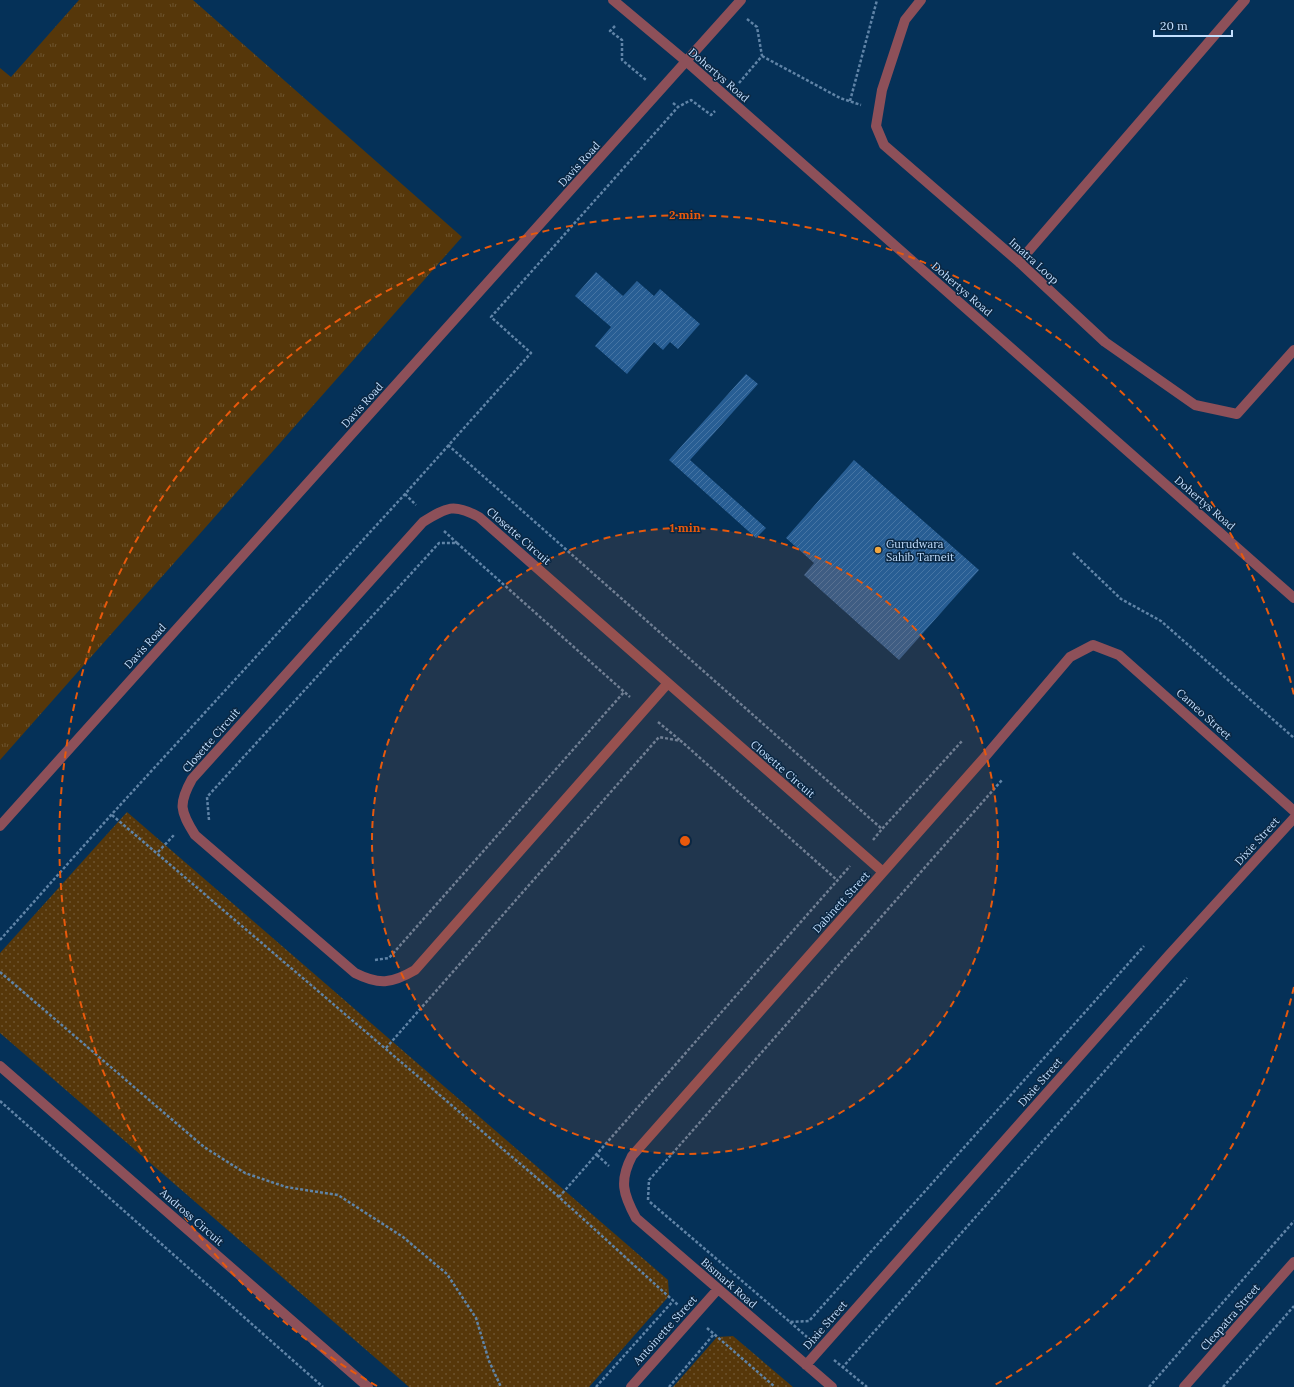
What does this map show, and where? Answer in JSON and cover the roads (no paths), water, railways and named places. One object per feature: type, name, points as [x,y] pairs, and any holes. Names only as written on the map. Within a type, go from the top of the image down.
[{"type":"street","name":"Dohertys Road","points":[[614,0],[1294,598]]},
{"type":"street","name":"Imatra Loop","points":[[922,0],[905,20],[882,90],[876,126],[884,146],[1019,262],[1105,342],[1195,405],[1237,414],[1294,350]]},
{"type":"street","points":[[1019,262],[1245,0]]},
{"type":"street","name":"Davis Road","points":[[0,826],[738,4]]},
{"type":"street","name":"Closette Circuit","points":[[668,683],[415,970],[401,978],[386,982],[369,979],[355,973],[195,835],[186,822],[181,806],[185,791],[192,779],[423,522],[451,508],[463,508],[479,517],[668,683],[861,853],[883,872]]},
{"type":"street","name":"Cameo Street","points":[[1093,645],[1118,655],[1294,811]]},
{"type":"street","name":"Dabinett Street","points":[[624,1184],[625,1170],[632,1156],[883,872],[1070,657],[1093,645]]},
{"type":"street","name":"Dixie Street","points":[[806,1365],[1169,954],[1294,818]]},
{"type":"street","name":"Andross Circuit","points":[[0,1066],[368,1387]]},
{"type":"street","name":"Bismark Road","points":[[624,1184],[628,1202],[636,1218],[832,1387]]},
{"type":"street","name":"Cleopatra Street","points":[[1184,1387],[1294,1262]]},
{"type":"street","name":"Antoinette Street","points":[[631,1387],[718,1289]]},
{"type":"place","name":"Gurudwara Sahib Tarneit","points":[[878,550]]}]
